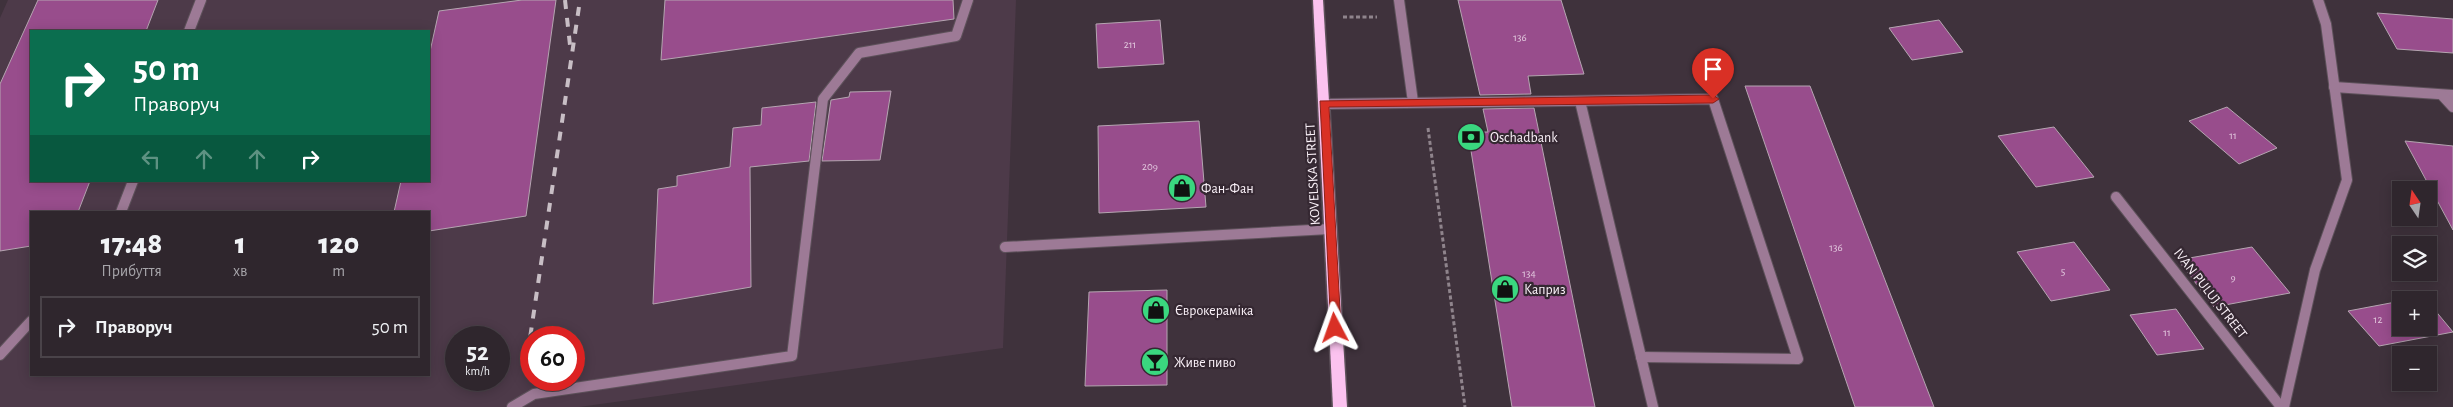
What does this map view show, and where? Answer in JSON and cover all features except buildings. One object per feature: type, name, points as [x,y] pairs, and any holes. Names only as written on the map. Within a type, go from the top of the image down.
[{"type":"main road","name":"KOVELSKA STREET","points":[[1318,0],[1340,407]]},
{"type":"street","points":[[189,30],[201,0]]},
{"type":"street","points":[[512,407],[534,394],[792,356],[824,99],[859,53],[956,36],[968,0]]},
{"type":"street","points":[[1399,0],[1413,102]]},
{"type":"street","points":[[2283,407],[2315,270],[2347,180],[2326,24],[2318,0]]},
{"type":"street","points":[[2334,87],[2453,95]]},
{"type":"street","points":[[2442,95],[2453,107]]},
{"type":"street","points":[[1324,104],[1713,99],[1798,359],[1641,357]]},
{"type":"street","points":[[1580,100],[1652,407]]},
{"type":"street","points":[[121,211],[133,182]]},
{"type":"street","name":"IVAN PULUJ STREET","points":[[2116,197],[2283,407]]},
{"type":"street","points":[[1005,246],[1329,229]]},
{"type":"street","points":[[0,354],[30,322]]},
{"type":"path","points":[[1319,18],[1402,18]]},
{"type":"path","points":[[1425,102],[1465,407]]},
{"type":"shaded area","points":[[8,0],[1016,0],[1003,348],[579,407],[0,407],[0,18]]},
{"type":"railway","points":[[565,0],[570,45]]},
{"type":"railway","points":[[532,326],[580,0]]},
{"type":"place","name":"Oschadbank","points":[[1471,137]]},
{"type":"place","name":"Фан-Фан","points":[[1182,188]]},
{"type":"place","name":"Каприз","points":[[1505,289]]},
{"type":"place","name":"Єврокераміка","points":[[1156,310]]},
{"type":"place","name":"Живе пиво","points":[[1155,362]]},
{"type":"route","points":[[1335,328],[1324,104],[1713,99]]}]
